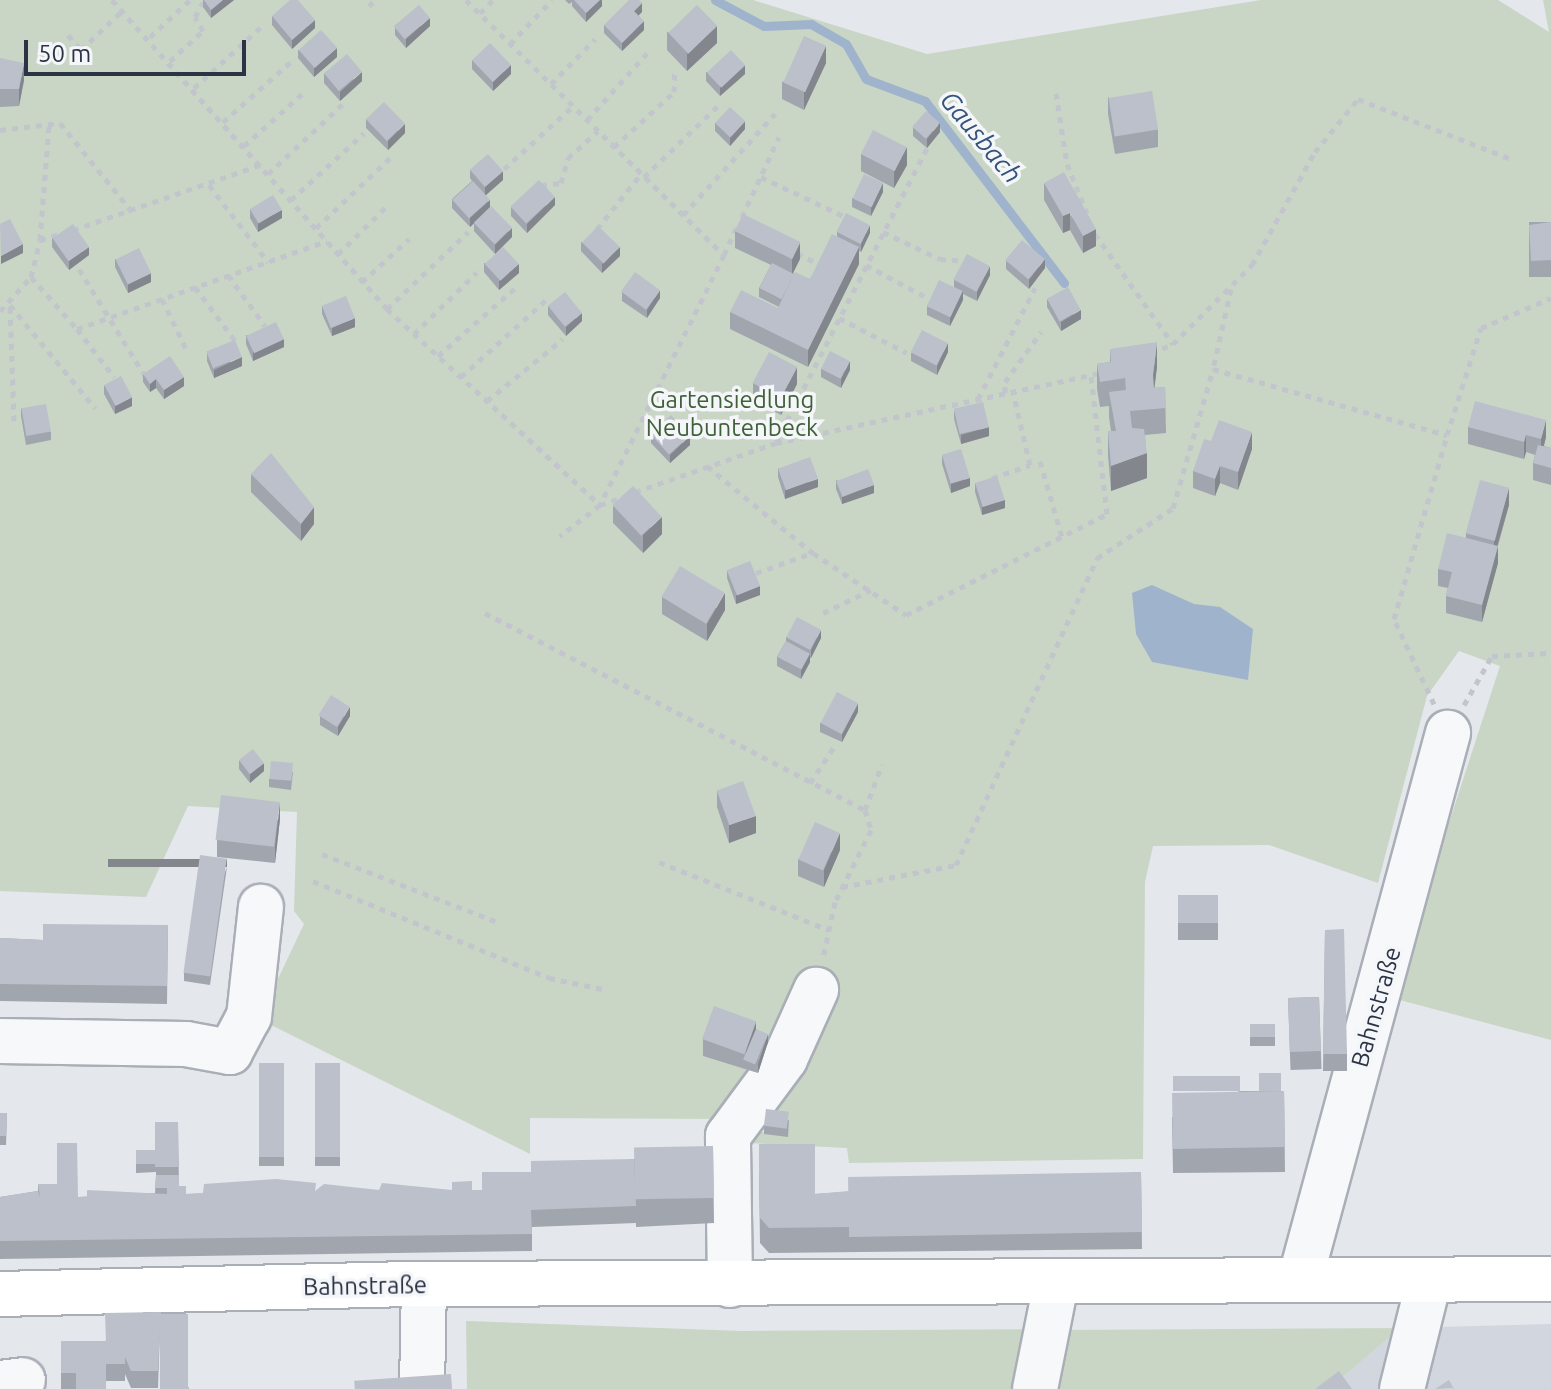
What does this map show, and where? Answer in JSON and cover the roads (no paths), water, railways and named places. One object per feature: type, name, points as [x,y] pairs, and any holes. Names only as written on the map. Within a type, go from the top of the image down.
[{"type":"main road","name":"Bahnstraße","points":[[0,1294],[424,1284],[1056,1284],[1551,1279]]},
{"type":"street","name":"Bahnstraße","points":[[1300,1280],[1448,733]]},
{"type":"street","points":[[0,1041],[185,1036],[230,1052],[249,1017],[261,907]]},
{"type":"street","points":[[730,1285],[728,1136],[785,1059],[816,990]]},
{"type":"street","points":[[1402,1389],[1429,1281]]},
{"type":"street","points":[[422,1388],[424,1284]]},
{"type":"street","points":[[1035,1389],[1056,1284]]},
{"type":"water","points":[[1152,585],[1194,604],[1220,607],[1253,629],[1248,680],[1152,662],[1136,634],[1132,593]]},
{"type":"waterway","name":"Gausbach","points":[[715,0],[764,26],[811,24],[846,44],[866,79],[925,101],[1064,283]]},
{"type":"park label","name":"Gartensiedlung Neubuntenbeck","points":[[732,414]]}]
